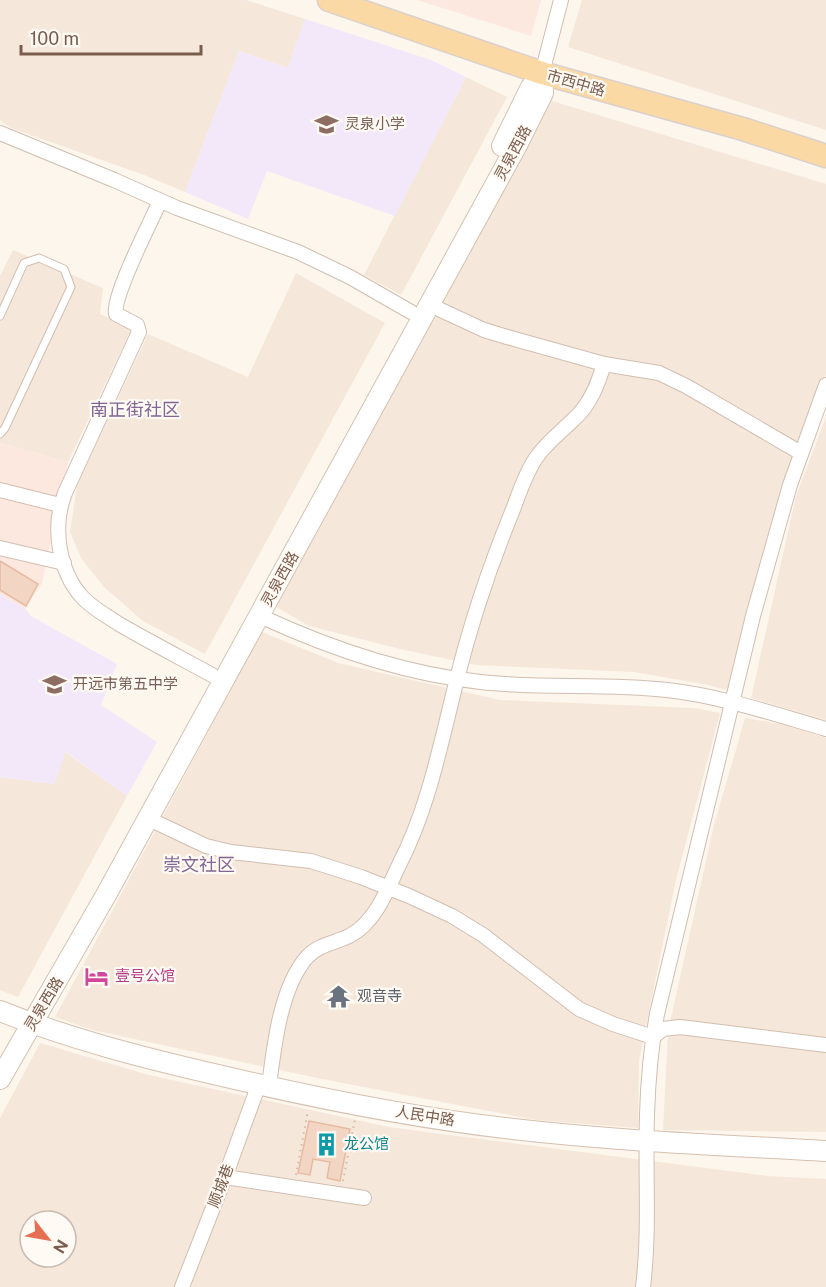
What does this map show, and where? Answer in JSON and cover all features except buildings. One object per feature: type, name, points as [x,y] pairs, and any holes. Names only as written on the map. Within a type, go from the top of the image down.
[{"type":"main road","name":"市西中路","points":[[329,0],[542,73],[743,129],[826,156]]},
{"type":"main road","name":"灵泉西路","points":[[0,1053],[26,1021],[149,819],[532,117],[543,93],[542,73]]},
{"type":"main road","name":"灵泉西路","points":[[0,1079],[26,1021],[84,908],[503,143],[532,83],[542,73]]},
{"type":"main road","name":"人民中路","points":[[0,1011],[120,1050],[264,1085],[358,1104],[494,1127],[647,1140],[826,1151]]},
{"type":"street","name":"灵泉西路","points":[[542,73],[561,0]]},
{"type":"street","points":[[0,134],[160,201],[298,252],[411,312]]},
{"type":"street","points":[[160,201],[115,308],[116,315],[137,325],[139,332],[60,505],[58,525],[64,563],[72,584],[87,602],[132,632],[212,675]]},
{"type":"street","points":[[430,304],[484,330],[604,364],[647,370],[672,378],[801,453]]},
{"type":"street","name":"顺城巷","points":[[182,1287],[264,1085],[280,1020],[298,969],[315,950],[359,930],[374,914],[409,848],[429,790],[457,679],[486,583],[529,469],[540,452],[585,408],[604,364]]},
{"type":"street","points":[[643,1287],[648,1228],[648,1092],[653,1037],[674,936],[771,547],[801,453],[826,385]]},
{"type":"street","points":[[0,490],[60,505]]},
{"type":"street","points":[[0,548],[64,563]]},
{"type":"street","points":[[260,616],[308,637],[359,655],[457,679],[510,685],[650,688],[691,693],[826,729]]},
{"type":"street","points":[[149,819],[206,846],[231,852],[311,861],[388,887],[452,916],[483,935],[579,1009],[613,1024],[653,1037]]},
{"type":"street","points":[[653,1037],[663,1029],[680,1027],[826,1045]]},
{"type":"street","points":[[225,1177],[364,1198]]},
{"type":"lane","points":[[0,316],[24,263],[39,258],[64,269],[71,287],[5,428],[0,434]]},
{"type":"path","points":[[294,1187],[310,1095]]},
{"type":"path","points":[[341,1194],[358,1104]]},
{"type":"shaded area","points":[[0,0],[246,0],[305,19],[288,68],[239,51],[185,192],[144,175],[11,128],[0,120]]},
{"type":"shaded area","points":[[417,0],[541,0],[531,36]]},
{"type":"shaded area","points":[[582,0],[826,0],[826,130],[568,47]]},
{"type":"shaded area","name":"灵泉小学","points":[[305,19],[431,60],[466,77],[395,216],[267,171],[248,219],[185,192],[239,51],[288,68]]},
{"type":"shaded area","points":[[466,77],[507,97],[401,295],[364,275]]},
{"type":"shaded area","points":[[549,100],[826,184],[826,375],[779,496],[727,690],[634,672],[476,665],[309,626],[276,607]]},
{"type":"shaded area","points":[[13,250],[103,288],[100,314],[132,328],[68,462],[0,443],[0,276]]},
{"type":"shaded area","points":[[296,273],[385,323],[205,654],[143,621],[104,587],[81,558],[70,532],[77,485],[148,334],[248,377]]},
{"type":"shaded area","points":[[826,417],[826,720],[751,698],[796,496]]},
{"type":"shaded area","points":[[0,443],[68,462],[42,583],[25,609],[0,594]]},
{"type":"shaded area","name":"开远市第五中学","points":[[0,594],[25,609],[31,616],[117,664],[101,705],[157,742],[127,796],[66,752],[54,784],[0,777]]},
{"type":"shaded area","points":[[262,632],[338,663],[500,700],[694,708],[720,713],[676,880],[639,1061],[638,1128],[536,1120],[322,1079],[92,1030],[55,1017]]},
{"type":"shaded area","points":[[745,718],[781,724],[826,738],[826,1132],[663,1130],[668,1031],[714,825]]},
{"type":"shaded area","points":[[65,752],[127,796],[18,997],[0,990],[0,777],[54,784]]},
{"type":"shaded area","points":[[40,1043],[149,1075],[389,1127],[767,1176],[826,1179],[826,1287],[0,1287],[0,1118]]},
{"type":"place","name":"灵泉小学","points":[[327,124]]},
{"type":"place","name":"开远市第五中学","points":[[55,684]]},
{"type":"place","name":"壹号公馆","points":[[97,976]]},
{"type":"place","name":"观音寺","points":[[339,996]]},
{"type":"place","name":"龙公馆","points":[[326,1144]]},
{"type":"district","name":"南正街社区","points":[[135,410]]},
{"type":"district","name":"崇文社区","points":[[199,865]]}]
